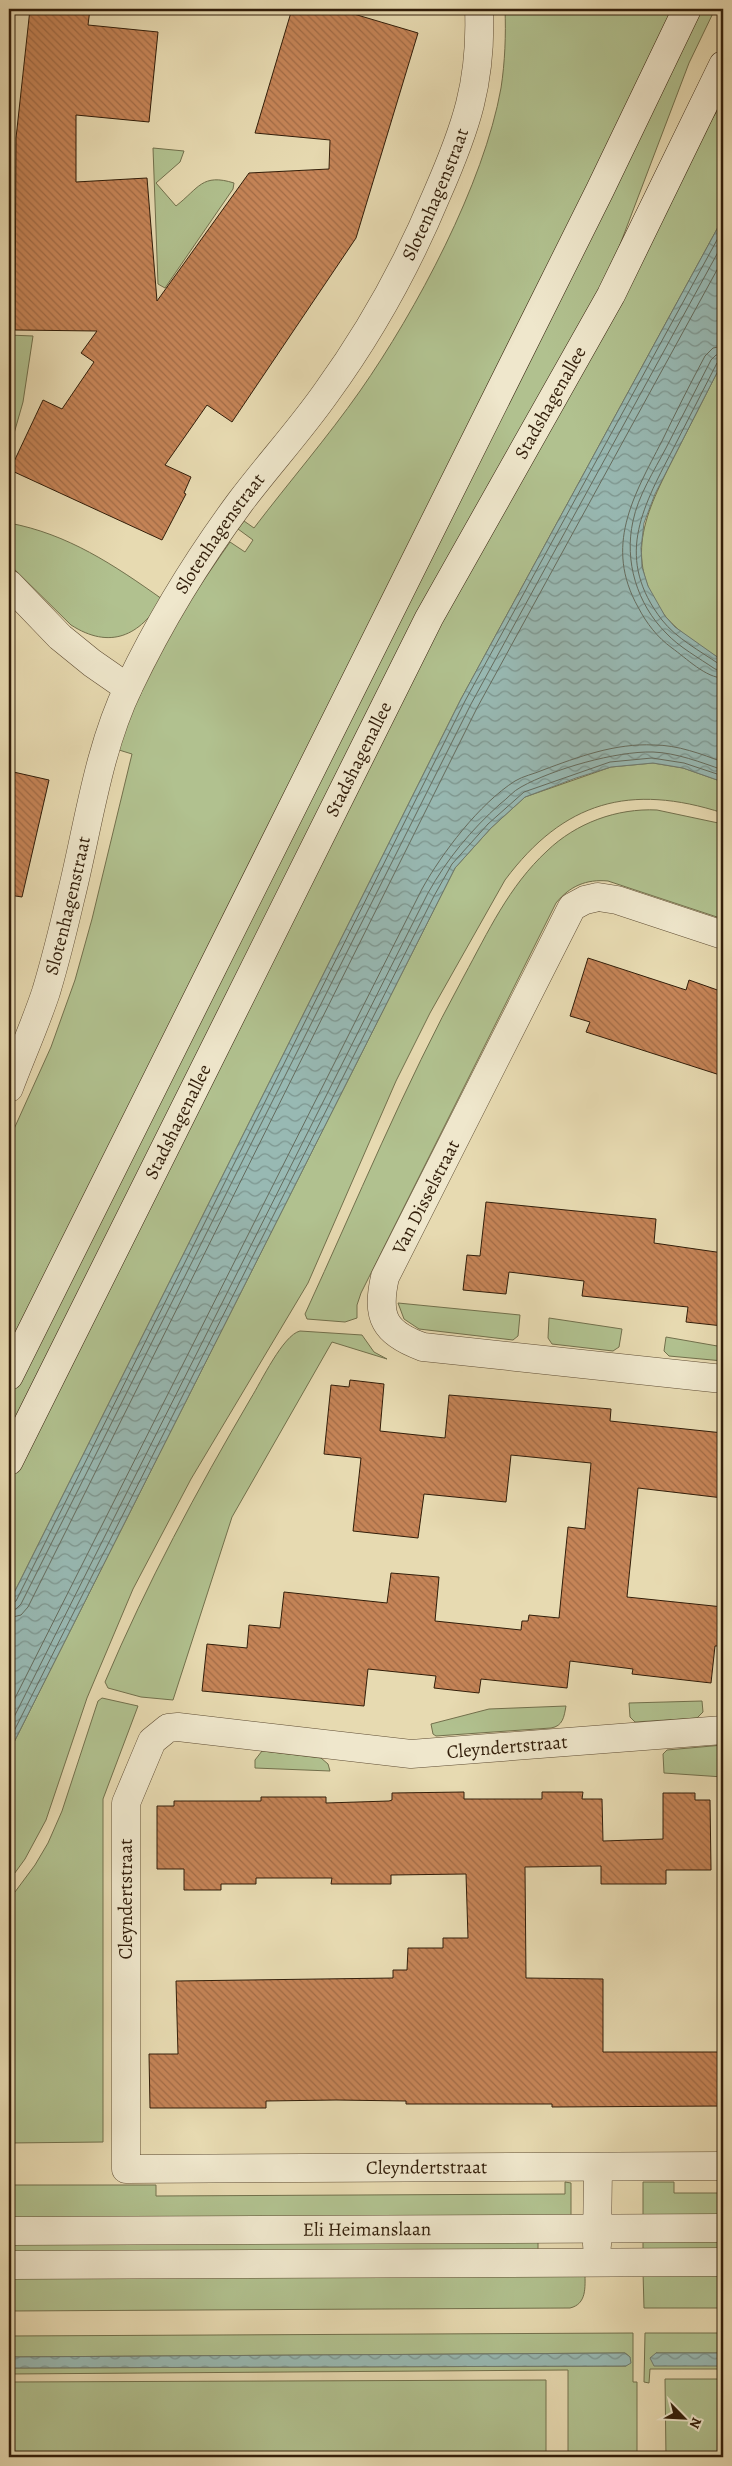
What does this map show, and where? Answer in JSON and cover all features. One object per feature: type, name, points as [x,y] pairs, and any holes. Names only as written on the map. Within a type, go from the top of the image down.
[{"type":"street","name":"Slotenhagenstraat","points":[[9,1088],[46,992],[71,897],[89,813],[119,708],[190,575],[242,501],[299,430],[338,376],[388,296],[419,237],[452,159],[473,100],[480,44],[479,9]]},
{"type":"street","name":"Stadshagenallee","points":[[9,1376],[600,190],[687,9]]},
{"type":"street","name":"Stadshagenallee","points":[[9,1461],[429,618],[611,294],[723,65]]},
{"type":"street","points":[[9,584],[60,637],[92,663],[128,688]]},
{"type":"street","name":"Van Disselstraat","points":[[723,935],[617,900],[598,898],[585,900],[572,906],[385,1277],[382,1294],[382,1316],[390,1329],[405,1340],[423,1347],[723,1379]]},
{"type":"street","name":"Cleyndertstraat","points":[[723,1730],[411,1754],[219,1731],[168,1728],[152,1741],[126,1803],[126,2169],[723,2166]]},
{"type":"street","points":[[597,2263],[598,2167]]},
{"type":"street","name":"Eli Heimanslaan","points":[[9,2231],[723,2228]]},
{"type":"street","name":"Eli Heimanslaan","points":[[9,2265],[723,2262]]},
{"type":"green space","points":[[505,9],[675,9],[9,1351],[9,1140],[51,1047],[75,980],[92,919],[132,754],[119,750],[128,722],[139,694],[166,641],[213,566],[230,542],[245,552],[253,540],[238,529],[244,521],[254,528],[334,426],[381,359],[425,285],[464,205],[480,165],[492,125],[501,88],[505,39]]},
{"type":"green space","points":[[701,9],[715,9],[689,63],[610,271],[9,1435],[9,1400]]},
{"type":"green space","points":[[723,101],[723,218],[461,699],[9,1603],[9,1481],[409,681],[700,139]]},
{"type":"green space","points":[[153,148],[184,151],[180,162],[156,183],[176,206],[196,188],[208,181],[223,180],[234,183],[233,189],[165,288],[158,284]]},
{"type":"green space","points":[[9,335],[33,336],[23,402],[9,451]]},
{"type":"green space","points":[[723,361],[723,661],[686,635],[666,617],[652,595],[644,574],[641,553],[649,512],[657,491]]},
{"type":"green space","points":[[9,523],[51,535],[90,552],[162,599],[144,622],[134,630],[123,635],[111,638],[85,633],[71,625],[9,564]]},
{"type":"green space","points":[[653,763],[683,768],[723,782],[723,813],[689,804],[658,800],[629,800],[601,806],[575,816],[551,832],[527,853],[505,880],[430,1013],[396,1081],[308,1283],[191,1479],[133,1589],[87,1698],[46,1820],[25,1859],[9,1881],[9,1752],[455,868],[491,828],[525,797],[611,767]]},
{"type":"green space","points":[[642,810],[657,810],[723,824],[723,919],[608,881],[593,881],[579,885],[561,897],[556,903],[361,1293],[357,1305],[357,1318],[345,1322],[307,1319],[305,1314],[421,1059],[510,894],[547,851],[571,832],[598,819],[612,815]]},
{"type":"green space","points":[[398,1303],[520,1315],[518,1336],[513,1340],[419,1329],[404,1319]]},
{"type":"green space","points":[[549,1318],[622,1329],[619,1347],[613,1351],[552,1344],[548,1338]]},
{"type":"green space","points":[[300,1331],[362,1335],[374,1352],[387,1359],[332,1342],[232,1517],[173,1700],[141,1697],[108,1688],[105,1682],[121,1645],[155,1573],[192,1502],[273,1360],[293,1334]]},
{"type":"green space","points":[[666,1337],[723,1347],[723,1361],[669,1356],[664,1351]]},
{"type":"green space","points":[[102,1698],[138,1706],[103,1799],[103,2142],[9,2143],[9,1900],[35,1865],[48,1843],[62,1811],[98,1701]]},
{"type":"green space","points":[[702,1701],[703,1712],[697,1718],[635,1722],[630,1717],[629,1703]]},
{"type":"green space","points":[[566,1706],[564,1717],[560,1723],[551,1728],[436,1736],[433,1734],[431,1724],[489,1709]]},
{"type":"green space","points":[[723,1745],[723,1777],[664,1773],[663,1754],[667,1750]]},
{"type":"green space","points":[[262,1751],[321,1758],[328,1764],[330,1771],[255,1768],[255,1760]]},
{"type":"green space","points":[[565,2182],[571,2183],[571,2219],[9,2221],[9,2185],[156,2185],[156,2196],[565,2194]]},
{"type":"green space","points":[[643,2182],[674,2182],[674,2193],[723,2193],[723,2218],[643,2219]]},
{"type":"green space","points":[[538,2238],[538,2253],[9,2255],[9,2241]]},
{"type":"green space","points":[[643,2238],[723,2238],[723,2252],[643,2253]]},
{"type":"green space","points":[[643,2272],[723,2272],[723,2308],[644,2308]]},
{"type":"green space","points":[[585,2273],[585,2289],[582,2299],[576,2306],[570,2308],[9,2311],[9,2275]]},
{"type":"green space","points":[[633,2333],[633,2382],[637,2382],[637,2457],[568,2457],[568,2370],[9,2374],[9,2368],[626,2366],[630,2357],[625,2353],[9,2357],[9,2336]]},
{"type":"green space","points":[[645,2333],[723,2333],[723,2353],[656,2353],[723,2366],[723,2369],[650,2369],[649,2383],[644,2382]]},
{"type":"green space","points":[[665,2379],[723,2379],[723,2457],[666,2457]]},
{"type":"green space","points":[[546,2380],[546,2457],[9,2457],[9,2382]]},
{"type":"water","points":[[723,218],[723,361],[655,494],[644,523],[641,548],[642,567],[648,586],[665,616],[675,627],[723,661],[723,782],[683,768],[653,763],[611,767],[576,778],[525,797],[491,828],[455,868],[9,1752],[9,1603],[461,699]]},
{"type":"water","points":[[625,2353],[630,2357],[631,2363],[626,2366],[9,2368],[9,2357]]},
{"type":"water","points":[[656,2353],[723,2353],[723,2366],[654,2366],[650,2358]]},
{"type":"building","points":[[30,9],[90,9],[88,25],[158,32],[149,122],[76,115],[76,182],[147,178],[157,301],[249,173],[329,169],[330,140],[255,133],[292,9],[337,9],[418,33],[356,238],[232,422],[207,405],[165,465],[191,477],[184,493],[186,494],[162,540],[10,470],[43,400],[62,409],[94,362],[81,353],[97,331],[15,330],[16,138]]},
{"type":"building","points":[[9,771],[49,780],[22,897],[9,895]]},
{"type":"building","points":[[588,958],[686,990],[689,980],[723,992],[723,1076],[586,1032],[590,1022],[570,1016]]},
{"type":"building","points":[[486,1202],[656,1219],[654,1243],[723,1253],[723,1326],[686,1322],[688,1307],[582,1296],[584,1281],[509,1272],[506,1294],[463,1290],[467,1255],[480,1256]]},
{"type":"building","points":[[350,1380],[384,1384],[380,1431],[445,1438],[449,1395],[611,1409],[610,1421],[723,1433],[723,1498],[638,1488],[627,1597],[723,1607],[723,1646],[715,1646],[711,1683],[632,1674],[633,1669],[570,1661],[567,1688],[481,1679],[479,1693],[434,1688],[436,1676],[368,1669],[364,1706],[202,1691],[207,1644],[247,1648],[249,1625],[280,1628],[284,1592],[387,1603],[391,1573],[439,1577],[435,1621],[521,1630],[522,1621],[528,1621],[529,1615],[559,1618],[568,1527],[585,1529],[591,1463],[511,1455],[506,1502],[424,1494],[418,1538],[353,1531],[361,1458],[324,1454],[331,1385],[349,1387]]},
{"type":"building","points":[[464,1792],[464,1799],[542,1799],[542,1792],[583,1792],[582,1799],[602,1799],[603,1841],[663,1839],[663,1793],[695,1793],[695,1800],[710,1800],[711,1870],[666,1870],[666,1884],[601,1884],[601,1866],[525,1867],[526,1978],[603,1979],[603,2052],[723,2052],[723,2106],[552,2107],[552,2104],[406,2104],[406,2101],[336,2100],[266,2101],[266,2108],[150,2108],[149,2054],[178,2054],[176,1981],[393,1978],[393,1970],[407,1970],[408,1948],[443,1948],[443,1938],[468,1938],[466,1874],[391,1875],[391,1884],[331,1884],[332,1878],[256,1878],[256,1884],[221,1884],[221,1890],[184,1890],[184,1869],[157,1869],[157,1806],[174,1806],[174,1801],[261,1801],[261,1797],[326,1797],[326,1803],[389,1801],[392,1800],[392,1793]]}]
